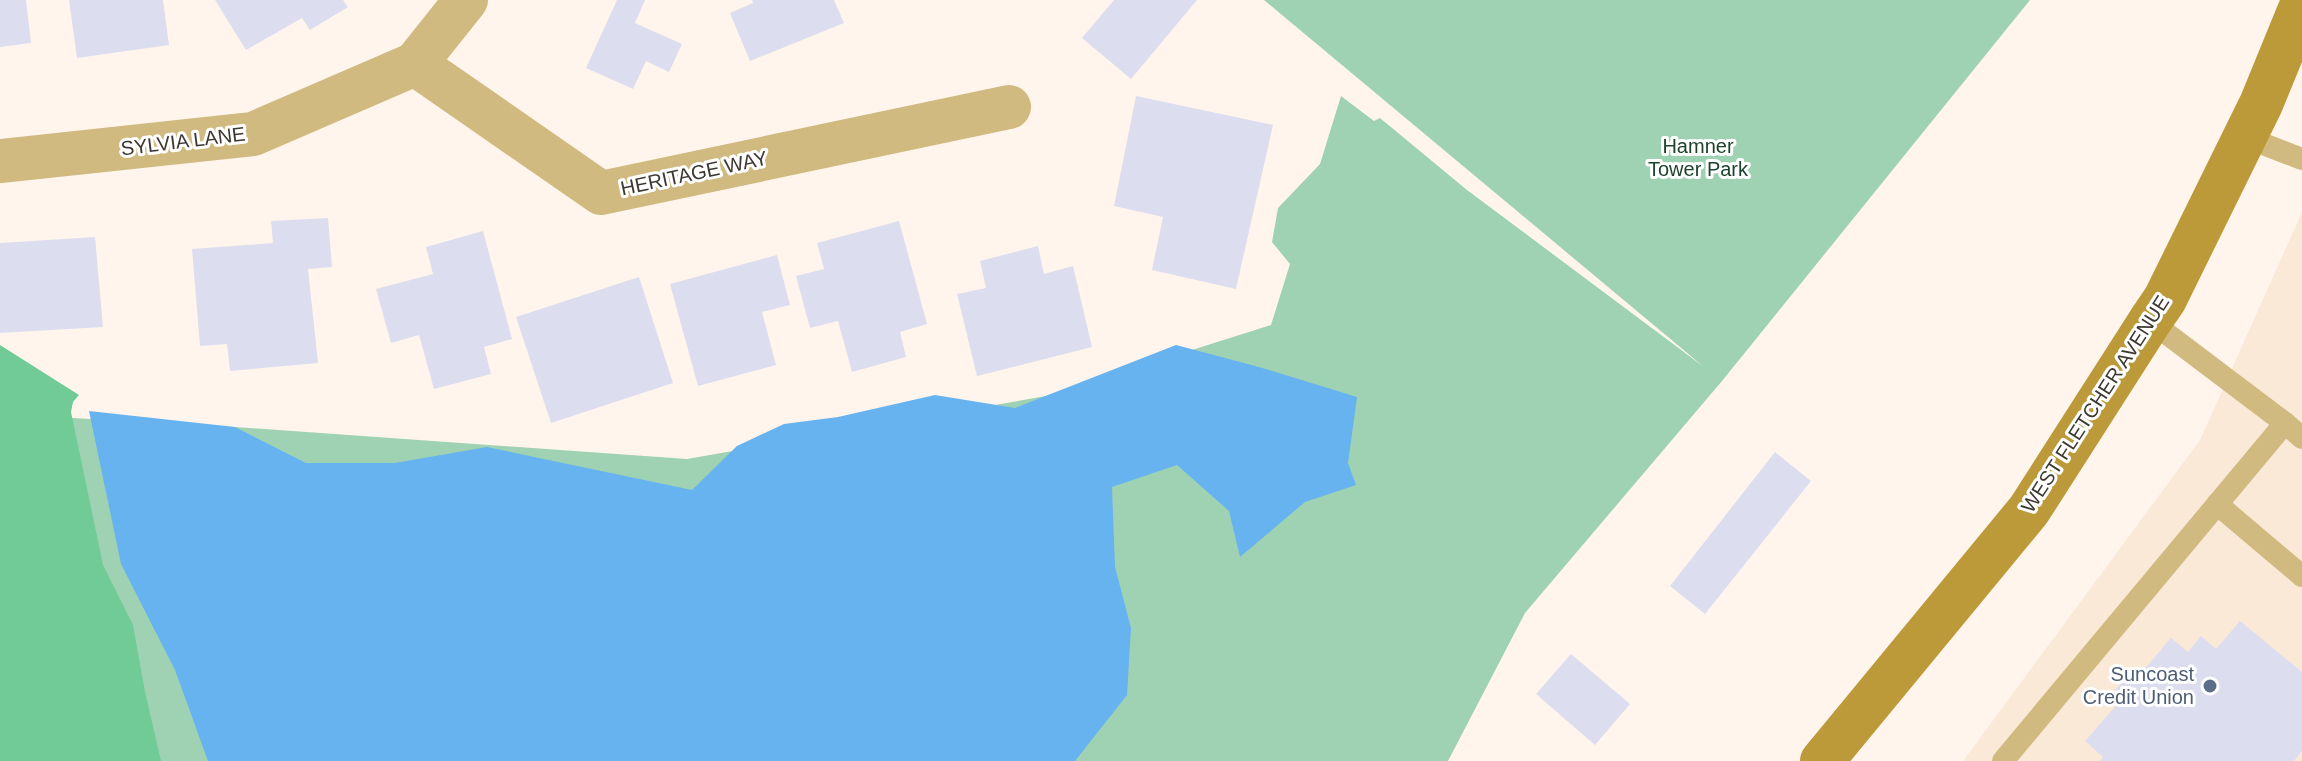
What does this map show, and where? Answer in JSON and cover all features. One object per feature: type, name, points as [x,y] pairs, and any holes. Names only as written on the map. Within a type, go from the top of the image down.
[{"type":"main road","name":"WEST FLETCHER AVENUE","points":[[1822,761],[2029,510],[2165,299],[2261,104],[2302,4]]},
{"type":"street","name":"SYLVIA LANE","points":[[0,161],[253,134],[415,64],[466,0]]},
{"type":"street","name":"HERITAGE WAY","points":[[415,64],[601,193],[1009,107]]},
{"type":"lane","points":[[2245,137],[2302,159]]},
{"type":"lane","points":[[2150,321],[2302,438]]},
{"type":"lane","points":[[2003,761],[2285,423]]},
{"type":"lane","points":[[2217,504],[2302,576]]},
{"type":"shaded area","points":[[2302,212],[2302,761],[1963,761],[2200,440]]},
{"type":"green space","name":"Hamner Tower Park","points":[[1264,0],[2030,0],[1722,381],[1525,613],[1448,761],[0,761],[0,414],[687,459],[1046,396],[1271,325],[1290,264],[1272,242],[1278,208],[1320,164],[1341,96],[1374,121],[1380,118],[1467,190],[1704,367]]},
{"type":"green space","points":[[0,345],[79,395],[73,402],[71,412],[103,565],[133,625],[161,761],[0,761]]},
{"type":"water","points":[[1176,345],[1357,397],[1348,463],[1356,485],[1305,502],[1240,557],[1229,511],[1177,465],[1112,487],[1115,567],[1131,628],[1127,695],[1075,761],[208,761],[175,670],[121,564],[89,411],[235,427],[306,463],[395,463],[487,447],[692,490],[737,446],[784,424],[838,417],[935,395],[1015,408]]},
{"type":"building","points":[[0,0],[26,0],[31,43],[0,47]]},
{"type":"building","points":[[69,0],[163,0],[169,45],[77,58]]},
{"type":"building","points":[[215,0],[343,0],[348,7],[310,30],[302,18],[246,50]]},
{"type":"building","points":[[617,0],[645,0],[635,23],[682,44],[669,72],[646,61],[633,89],[586,68]]},
{"type":"building","points":[[752,0],[834,0],[844,23],[750,61],[730,13],[753,3]]},
{"type":"building","points":[[1114,0],[1197,0],[1131,79],[1082,38]]},
{"type":"building","points":[[1136,96],[1273,125],[1236,289],[1152,270],[1163,217],[1114,206]]},
{"type":"building","points":[[328,218],[332,267],[308,269],[318,363],[230,371],[227,344],[200,346],[192,249],[273,243],[271,221]]},
{"type":"building","points":[[899,221],[927,324],[900,332],[906,357],[852,372],[838,321],[810,328],[796,276],[824,269],[817,243]]},
{"type":"building","points":[[483,231],[512,339],[484,347],[491,374],[434,389],[419,335],[391,343],[376,289],[433,274],[426,247]]},
{"type":"building","points":[[95,237],[103,327],[0,333],[0,243]]},
{"type":"building","points":[[1038,246],[1044,274],[1073,266],[1092,347],[977,376],[957,294],[986,288],[980,261]]},
{"type":"building","points":[[777,255],[790,305],[762,312],[776,365],[698,386],[670,284]]},
{"type":"building","points":[[639,277],[673,383],[551,423],[516,317]]},
{"type":"building","points":[[1775,452],[1811,481],[1705,614],[1670,586]]},
{"type":"building","name":"Suncoast Credit Union","points":[[2240,621],[2302,672],[2302,751],[2294,761],[2100,761],[2103,757],[2085,741],[2120,701],[2112,694],[2129,674],[2136,679],[2171,638],[2188,652],[2201,636],[2216,649]]},
{"type":"building","points":[[1571,654],[1630,704],[1595,745],[1536,694]]},
{"type":"place","name":"Suncoast Credit Union","points":[[2210,686]]}]
